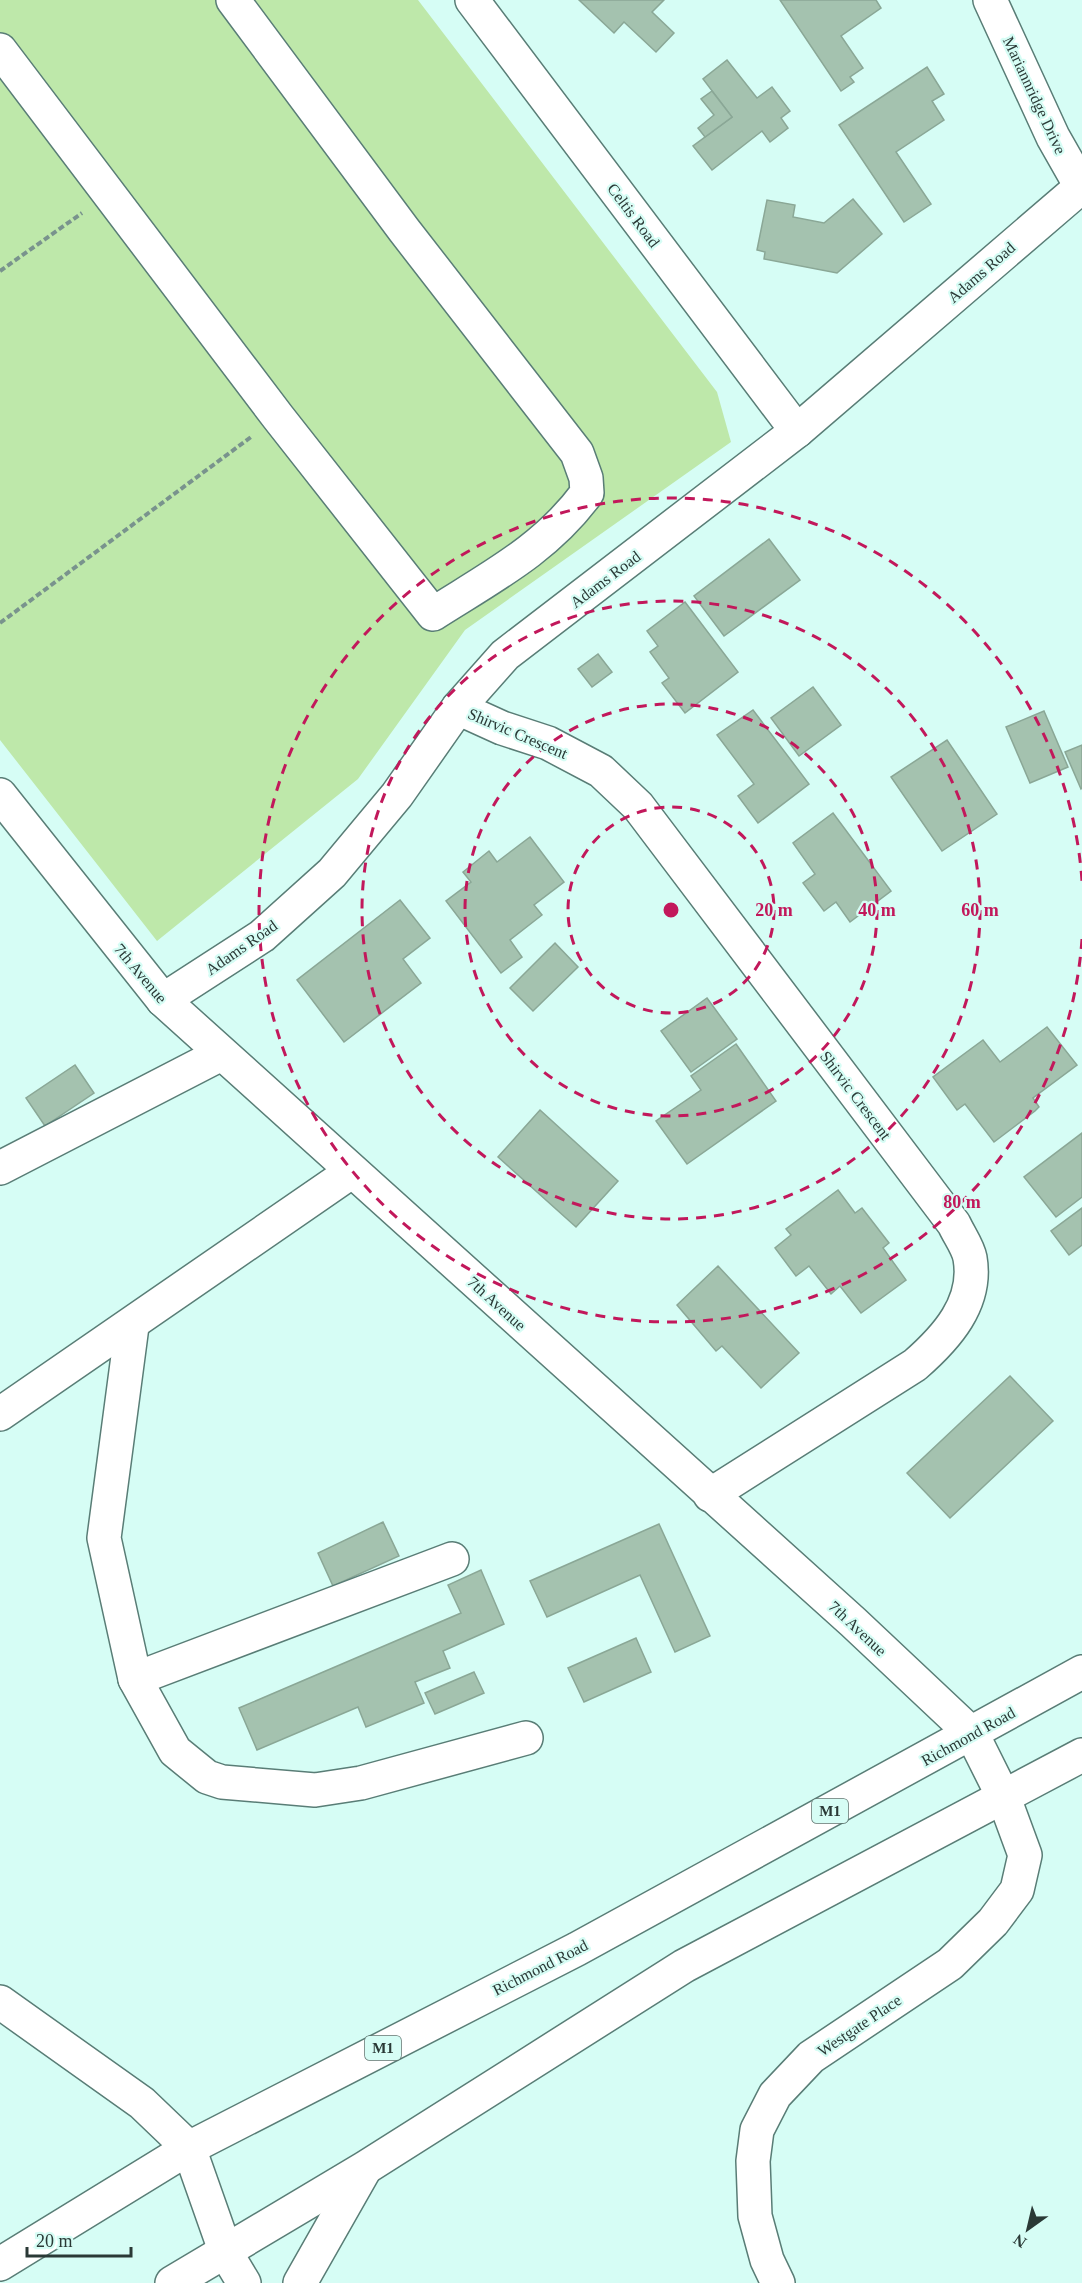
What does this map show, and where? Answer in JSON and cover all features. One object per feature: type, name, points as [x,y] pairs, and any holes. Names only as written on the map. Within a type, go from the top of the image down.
[{"type":"main road","points":[[0,50],[278,417],[433,614],[546,540],[572,514],[587,493],[586,478],[577,453],[404,230],[233,0]]},
{"type":"main road","name":"Celtis Road","points":[[472,0],[796,431]]},
{"type":"main road","name":"Mariannridge Drive","points":[[990,0],[1053,137],[1081,188]]},
{"type":"main road","name":"Adams Road","points":[[163,1000],[262,936],[332,873],[398,795],[458,708],[505,655],[796,431],[1081,188]]},
{"type":"main road","name":"Shirvic Crescent","points":[[458,708],[502,728],[548,743],[601,771],[638,806],[954,1224],[970,1256],[971,1285],[959,1316],[929,1353],[915,1365],[710,1495]]},
{"type":"main road","name":"7th Avenue","points":[[0,795],[163,1000],[351,1172],[853,1622],[972,1734],[1004,1798]]},
{"type":"main road","points":[[0,1168],[221,1054]]},
{"type":"main road","points":[[0,1414],[132,1326],[351,1172]]},
{"type":"main road","points":[[132,1326],[104,1538],[135,1679],[175,1750],[207,1777],[222,1782],[315,1790],[361,1783],[526,1738]]},
{"type":"main road","points":[[135,1679],[452,1559]]},
{"type":"main road","name":"Richmond Road","points":[[0,2264],[189,2148],[577,1949],[1082,1672]]},
{"type":"main road","points":[[172,2283],[226,2253],[365,2168],[684,1966],[1082,1755]]},
{"type":"main road","name":"Westgate Place","points":[[778,2283],[767,2260],[755,2216],[753,2161],[758,2130],[775,2095],[811,2057],[950,1964],[993,1922],[1017,1890],[1025,1856],[1004,1798]]},
{"type":"main road","points":[[0,2002],[142,2103],[189,2148],[226,2253],[244,2283]]},
{"type":"main road","points":[[300,2283],[365,2168]]},
{"type":"path","points":[[0,270],[110,193]]},
{"type":"path","points":[[0,623],[278,417]]},
{"type":"green space","points":[[0,0],[418,0],[717,392],[731,442],[465,630],[358,779],[157,941],[0,740]]},
{"type":"building","points":[[579,0],[664,0],[652,12],[674,33],[656,52],[624,22],[614,33]]},
{"type":"building","points":[[780,0],[876,0],[881,8],[841,36],[863,68],[850,77],[854,82],[841,91]]},
{"type":"building","points":[[727,60],[757,98],[772,87],[790,111],[781,118],[788,128],[770,142],[762,131],[712,170],[693,146],[732,117],[703,79]]},
{"type":"building","points":[[927,67],[944,94],[932,101],[944,120],[896,152],[931,204],[904,222],[839,125]]},
{"type":"building","points":[[712,91],[732,117],[705,137],[698,128],[714,115],[701,99]]},
{"type":"building","points":[[853,199],[882,234],[837,273],[764,259],[765,252],[757,250],[767,200],[795,205],[793,217],[824,223]]},
{"type":"building","points":[[769,539],[800,580],[724,636],[694,596]]},
{"type":"building","points":[[685,602],[738,672],[685,713],[662,683],[669,678],[650,652],[658,646],[647,631]]},
{"type":"building","points":[[598,654],[612,672],[592,687],[578,669]]},
{"type":"building","points":[[813,687],[841,725],[799,756],[771,718]]},
{"type":"building","points":[[753,710],[809,784],[758,823],[738,796],[754,784],[717,735]]},
{"type":"building","points":[[1044,711],[1068,767],[1030,783],[1006,727]]},
{"type":"building","points":[[947,740],[997,814],[942,851],[891,777]]},
{"type":"building","points":[[1082,745],[1082,788],[1081,789],[1065,752]]},
{"type":"building","points":[[833,813],[891,891],[850,922],[836,902],[824,911],[803,883],[815,874],[793,843]]},
{"type":"building","points":[[530,837],[564,882],[534,905],[542,915],[510,940],[522,957],[501,973],[446,901],[471,882],[463,872],[489,851],[497,862]]},
{"type":"building","points":[[400,900],[430,938],[403,959],[421,983],[344,1042],[297,980]]},
{"type":"building","points":[[555,943],[578,967],[533,1011],[510,988]]},
{"type":"building","points":[[707,998],[737,1039],[691,1072],[661,1031]]},
{"type":"building","points":[[1047,1027],[1077,1065],[1033,1098],[1039,1107],[994,1142],[965,1104],[957,1110],[933,1077],[983,1040],[1000,1062]]},
{"type":"building","points":[[736,1044],[776,1101],[687,1164],[656,1121],[701,1090],[691,1076]]},
{"type":"building","points":[[75,1065],[94,1093],[45,1126],[26,1098]]},
{"type":"building","points":[[540,1110],[618,1181],[576,1227],[498,1157]]},
{"type":"building","points":[[1082,1133],[1082,1197],[1056,1217],[1024,1177]]},
{"type":"building","points":[[838,1190],[855,1213],[862,1208],[889,1243],[883,1248],[906,1280],[861,1313],[840,1286],[831,1294],[809,1266],[796,1276],[775,1248],[791,1235],[786,1229]]},
{"type":"building","points":[[1082,1208],[1082,1245],[1069,1255],[1051,1231]]},
{"type":"building","points":[[718,1266],[799,1353],[761,1388],[722,1346],[716,1351],[677,1305]]},
{"type":"building","points":[[1010,1376],[1053,1421],[950,1518],[907,1473]]},
{"type":"building","points":[[383,1522],[399,1556],[333,1586],[318,1553]]},
{"type":"building","points":[[659,1524],[710,1636],[675,1652],[640,1575],[547,1617],[530,1581]]},
{"type":"building","points":[[481,1570],[504,1624],[443,1651],[450,1668],[415,1682],[424,1703],[366,1727],[358,1707],[257,1750],[239,1708],[461,1613],[448,1585]]},
{"type":"building","points":[[636,1638],[651,1672],[584,1702],[568,1668]]},
{"type":"building","points":[[474,1672],[484,1693],[435,1714],[425,1693]]}]
